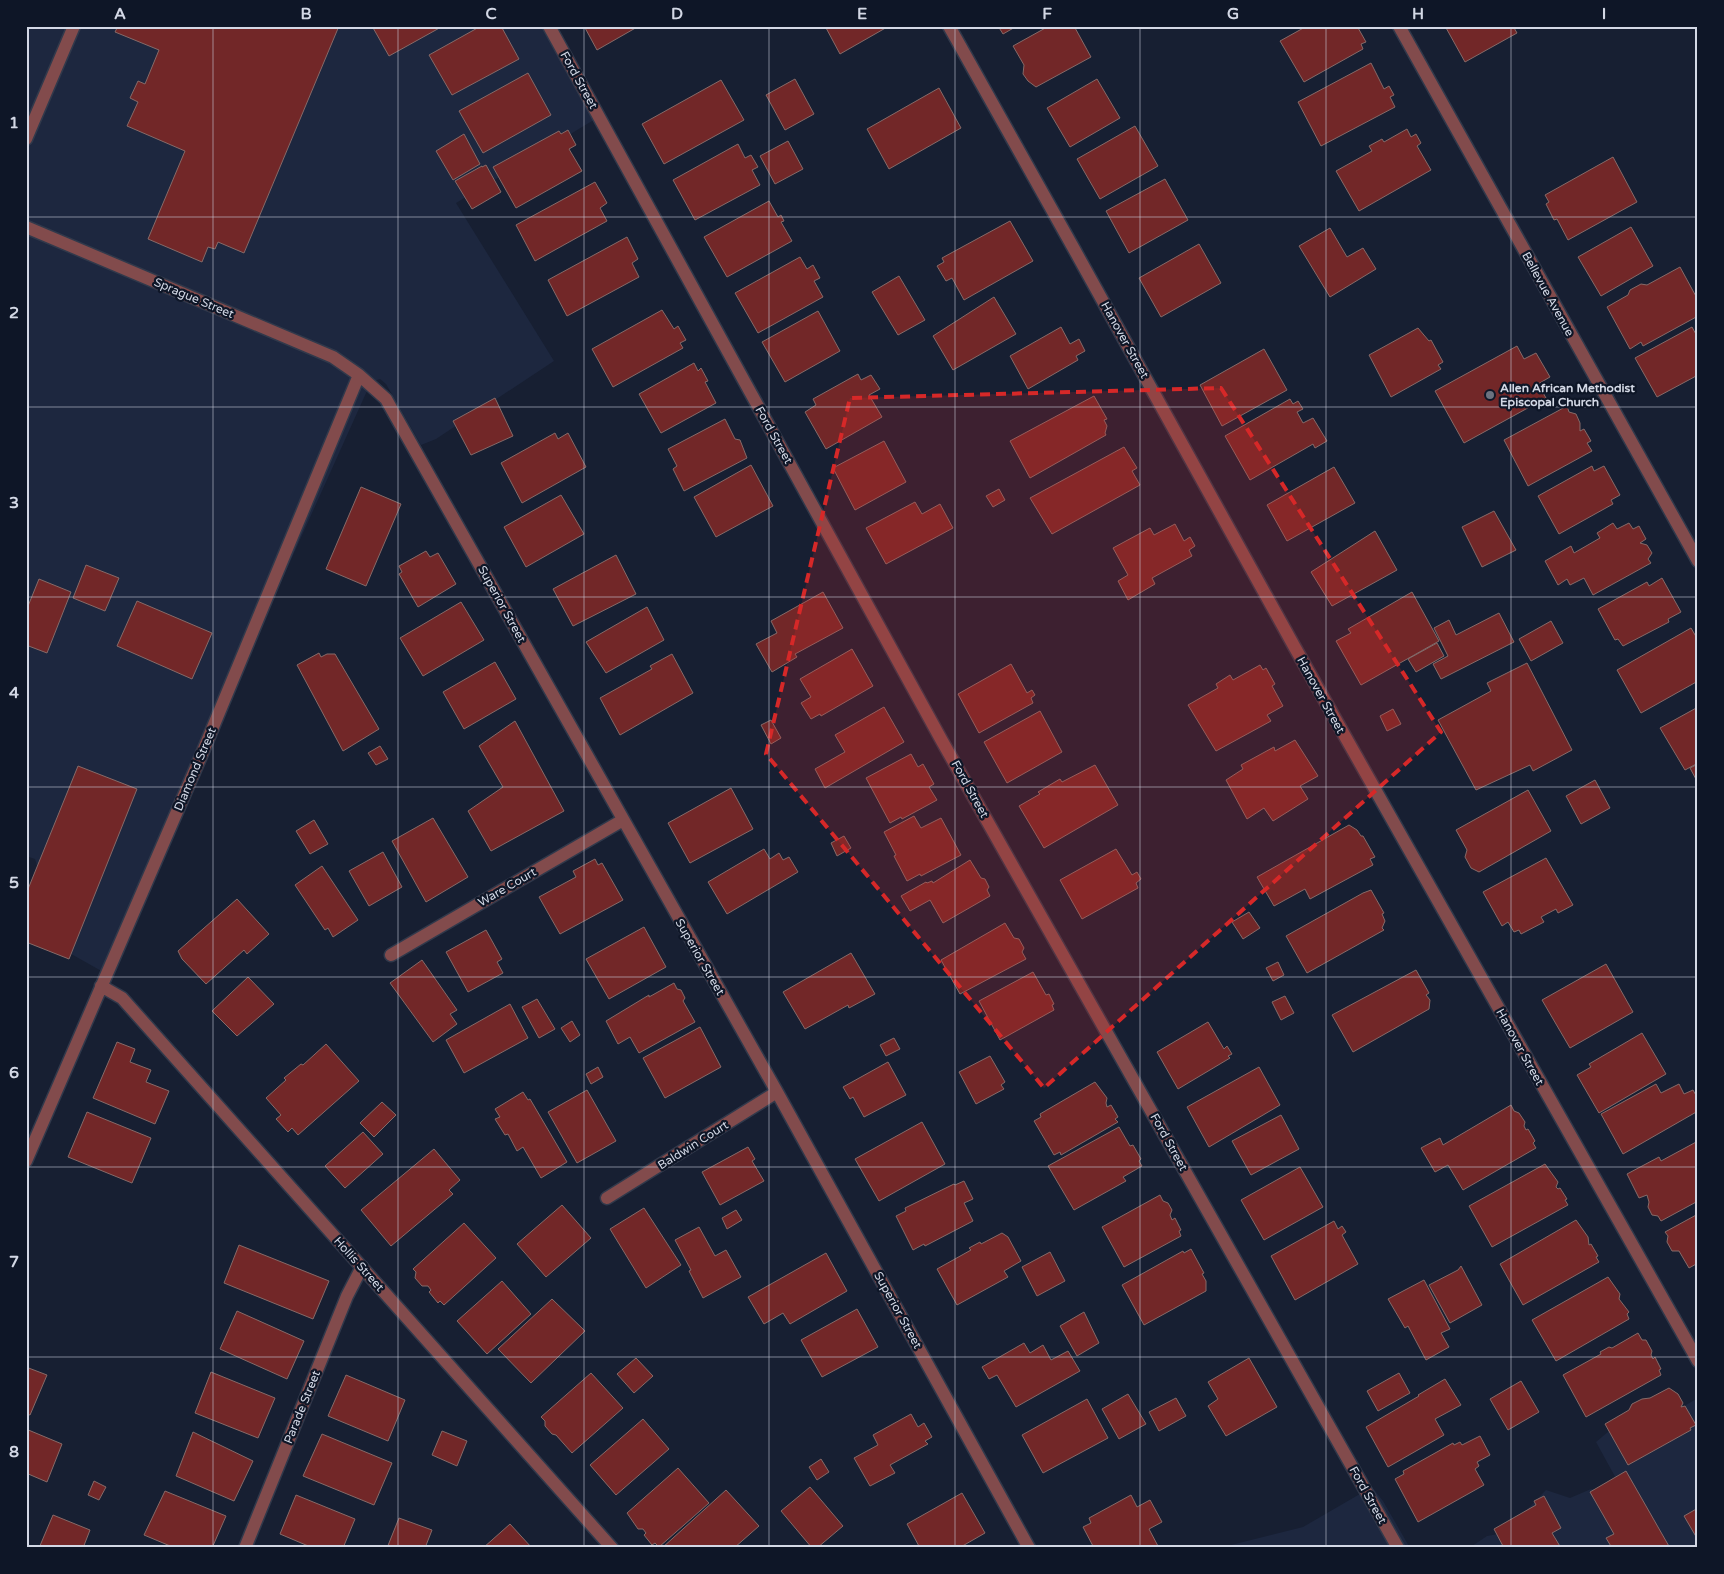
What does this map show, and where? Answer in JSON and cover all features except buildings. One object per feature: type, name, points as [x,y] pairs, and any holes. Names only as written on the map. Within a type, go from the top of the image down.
[{"type":"street","points":[[26,139],[74,26]]},
{"type":"street","name":"Ford Street","points":[[549,26],[942,741],[1398,1548]]},
{"type":"street","name":"Hanover Street","points":[[948,26],[1294,646],[1698,1361]]},
{"type":"street","name":"Bellevue Avenue","points":[[1399,26],[1698,561]]},
{"type":"street","name":"Sprague Street","points":[[26,227],[333,357],[359,375]]},
{"type":"street","name":"Superior Street","points":[[359,375],[386,398],[777,1092],[1029,1548]]},
{"type":"street","name":"Diamond Street","points":[[26,1161],[201,756],[359,375]]},
{"type":"street","name":"Ware Court","points":[[391,955],[623,820]]},
{"type":"street","name":"Hollis Street","points":[[101,986],[122,998],[612,1548]]},
{"type":"street","name":"Baldwin Court","points":[[607,1198],[777,1092]]},
{"type":"street","name":"Parade Street","points":[[244,1548],[347,1296],[362,1268]]},
{"type":"highlighted area","points":[[1221,388],[1441,732],[1044,1088],[766,754],[850,398]]},
{"type":"shaded area","points":[[26,26],[555,26],[602,115],[456,203],[554,361],[436,439],[421,445],[386,384],[380,379],[371,382],[105,973],[32,932],[45,893],[35,859],[26,856]]},
{"type":"shaded area","points":[[1698,1398],[1698,1548],[1469,1548],[1487,1536],[1504,1533],[1546,1490],[1570,1498],[1591,1489],[1624,1493],[1596,1442],[1609,1431],[1648,1427]]},
{"type":"shaded area","points":[[1372,1487],[1383,1501],[1410,1548],[1219,1548],[1303,1527]]},
{"type":"place","name":"Allen African Methodist Episcopal Church","points":[[1490,395]]}]
